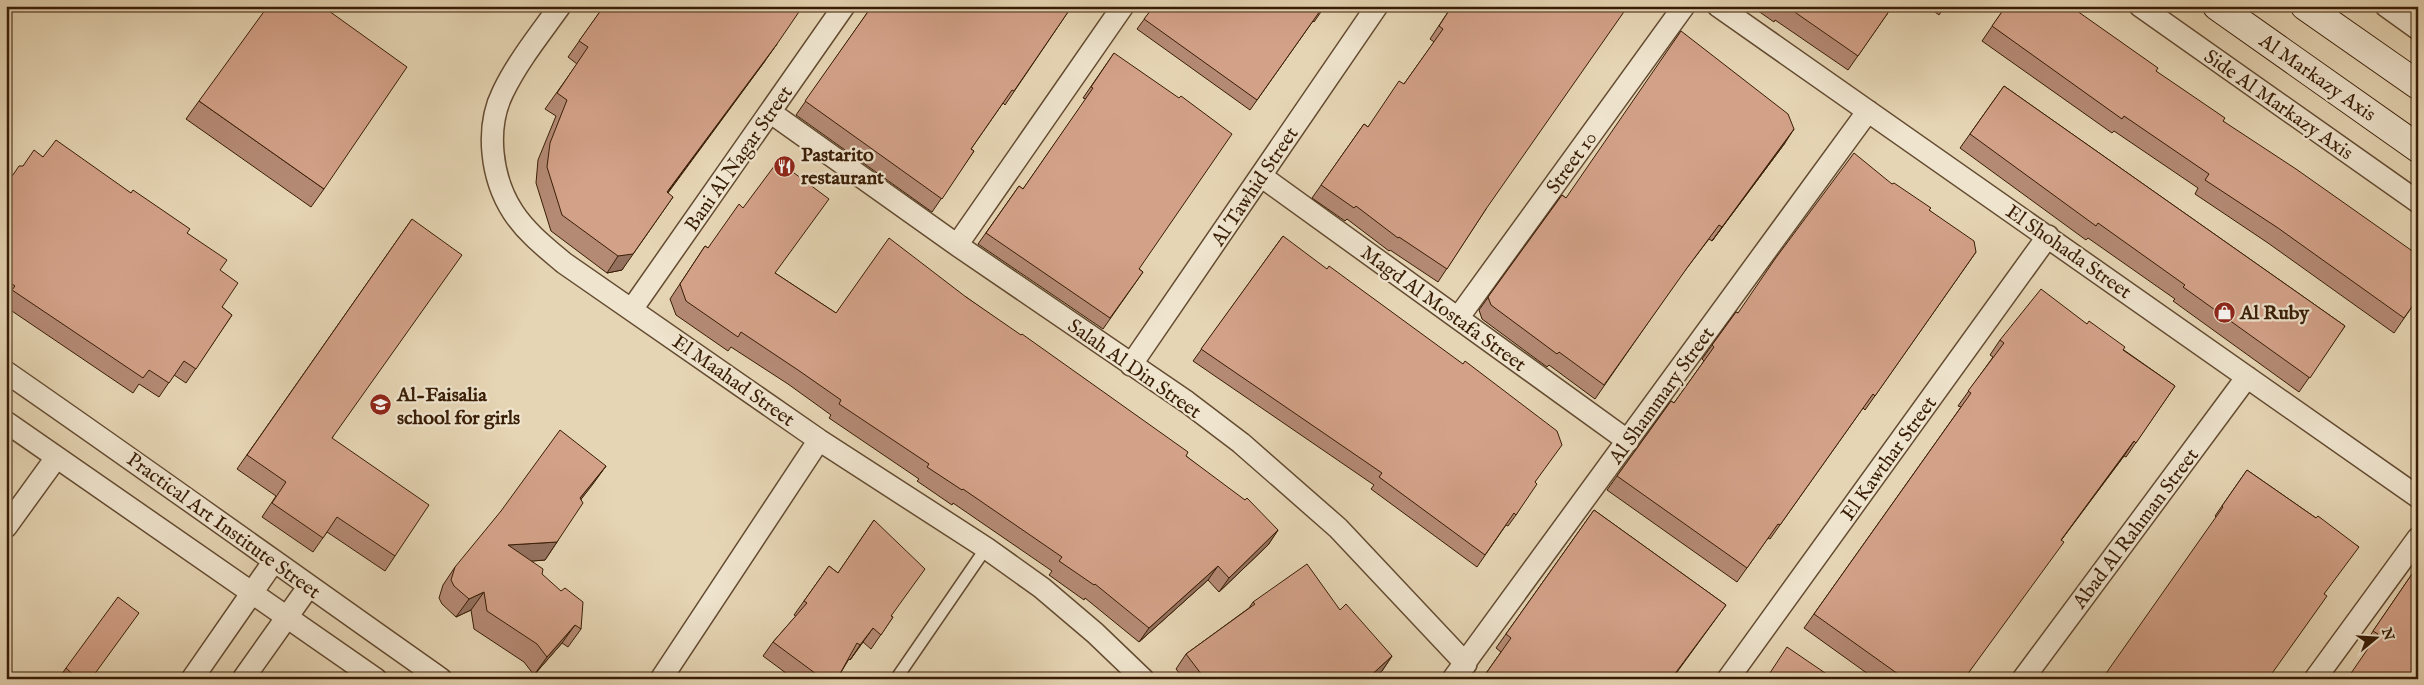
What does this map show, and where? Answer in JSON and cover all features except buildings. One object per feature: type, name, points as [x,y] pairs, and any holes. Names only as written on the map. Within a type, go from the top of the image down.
[{"type":"main road","name":"Al Markazy Axis","points":[[2217,6],[2418,148]]},
{"type":"main road","points":[[2305,6],[2418,85]]},
{"type":"street","name":"El Maahad Street","points":[[560,6],[517,66],[502,94],[494,123],[493,153],[499,184],[512,211],[532,235],[564,263],[819,440],[986,548],[1042,588],[1095,633],[1143,679]]},
{"type":"street","name":"Bani Al Nagar Street","points":[[632,310],[844,6]]},
{"type":"street","points":[[957,246],[1124,6]]},
{"type":"street","name":"Al Tawhid Street","points":[[1131,365],[1377,6]]},
{"type":"street","name":"Street 10","points":[[1458,318],[1684,6]]},
{"type":"street","name":"El Shohada Street","points":[[1718,6],[2418,497]]},
{"type":"street","name":"Side Al Markazy Axis","points":[[2140,6],[2418,202]]},
{"type":"street","points":[[2386,6],[2418,29]]},
{"type":"street","name":"Al Shammary Street","points":[[1459,671],[1868,111]]},
{"type":"street","name":"Salah Al Din Street","points":[[770,112],[957,246],[1187,402],[1234,438],[1338,528],[1459,671]]},
{"type":"street","name":"Magd Al Mostafa Street","points":[[1261,176],[1628,440]]},
{"type":"street","name":"El Kawthar Street","points":[[1728,679],[2048,236]]},
{"type":"street","name":"Practical Art Institute Street","points":[[6,372],[172,486],[274,562],[441,679]]},
{"type":"street","name":"Abad Al Rahman Street","points":[[2023,679],[2248,377]]},
{"type":"street","name":"Practical Art Institute Street","points":[[6,422],[254,592],[376,679]]},
{"type":"street","points":[[661,679],[819,440]]},
{"type":"street","points":[[6,527],[56,458]]},
{"type":"street","points":[[2315,679],[2418,538]]},
{"type":"street","points":[[192,679],[274,562]]},
{"type":"street","points":[[243,679],[309,586]]},
{"type":"lane","points":[[896,679],[986,548]]},
{"type":"place","name":"Pastarito restaurant","points":[[785,166]]},
{"type":"place","name":"Al Ruby","points":[[2224,312]]},
{"type":"place","name":"Al-Faisalia school for girls","points":[[381,405]]}]
